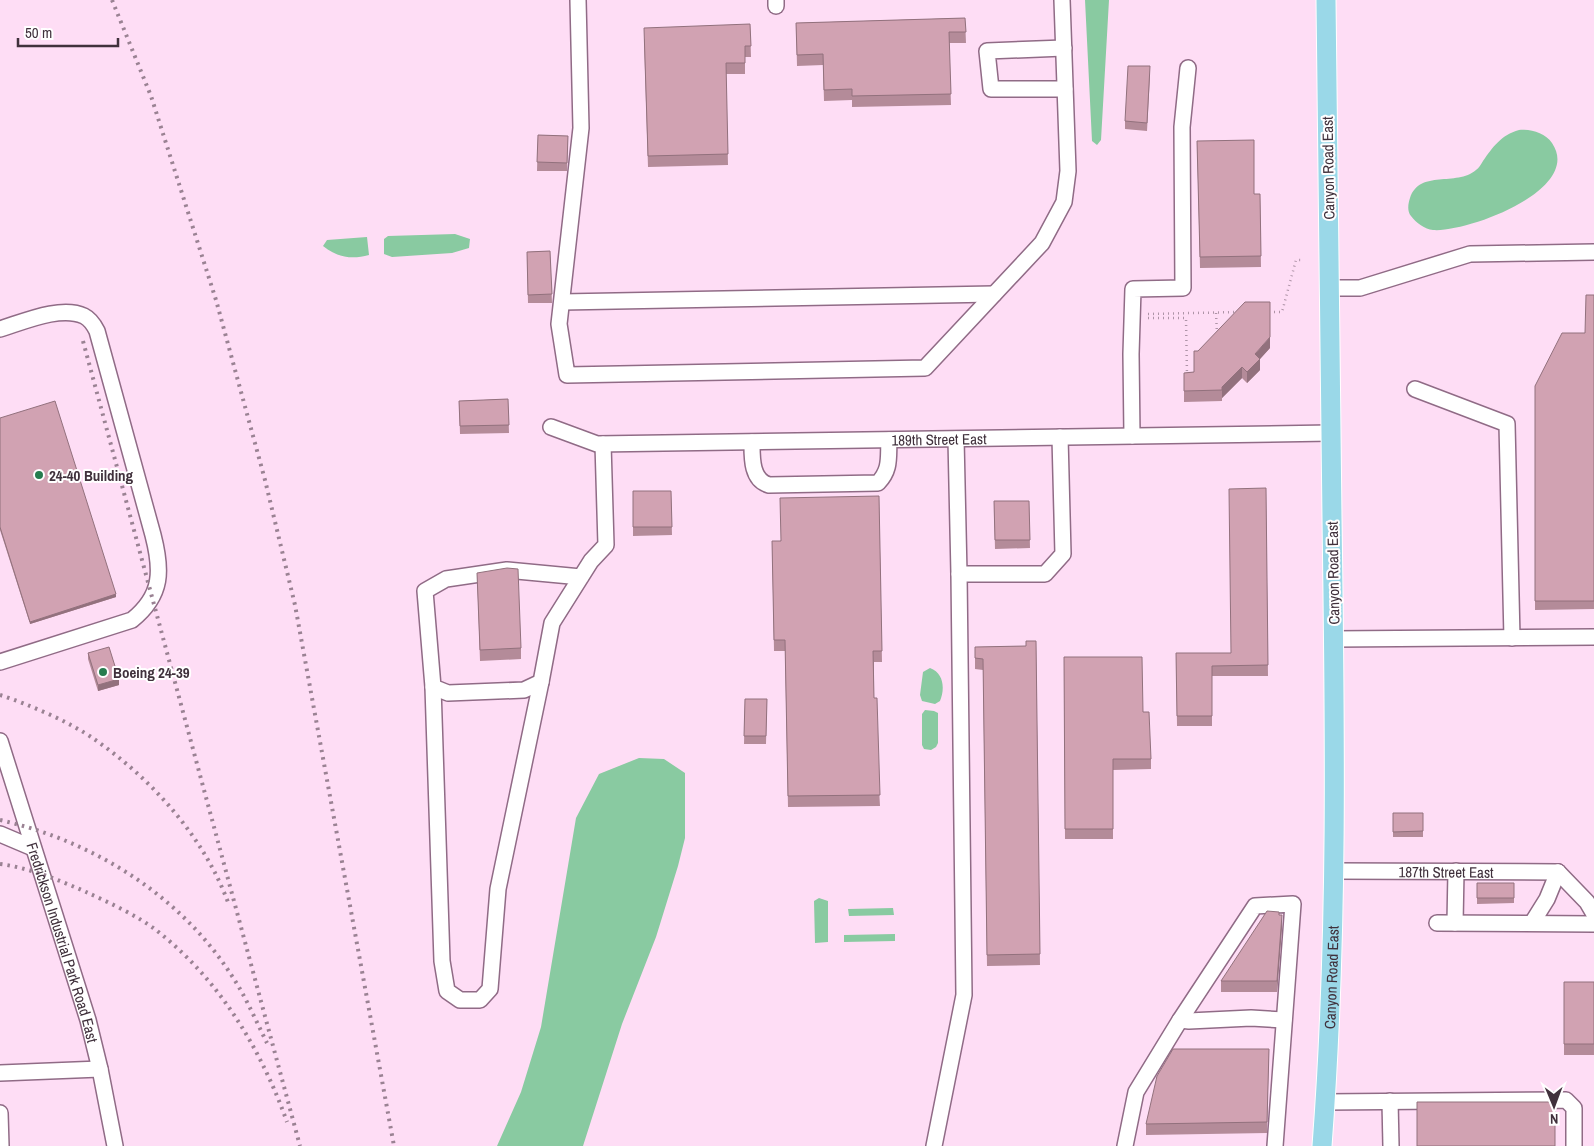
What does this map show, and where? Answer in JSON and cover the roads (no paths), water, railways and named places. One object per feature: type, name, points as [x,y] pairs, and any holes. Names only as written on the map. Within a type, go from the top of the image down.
[{"type":"main road","name":"Canyon Road East","points":[[1322,1146],[1326,1102],[1334,871],[1334,639],[1326,0]]},
{"type":"street","points":[[578,0],[581,128],[560,324],[567,375],[925,368],[1042,242],[1064,202],[1068,171],[1062,0]]},
{"type":"street","points":[[1064,48],[987,51],[991,89],[1065,89]]},
{"type":"street","points":[[1132,436],[1132,289],[1183,288],[1182,127],[1188,68]]},
{"type":"street","points":[[1330,288],[1360,288],[1470,254],[1594,252]]},
{"type":"street","points":[[562,302],[994,294]]},
{"type":"street","points":[[0,329],[62,312],[84,316],[92,323],[97,331],[158,553],[160,575],[148,603],[142,612],[132,620],[0,662]]},
{"type":"street","points":[[1415,389],[1507,424],[1512,638]]},
{"type":"street","name":"189th Street East","points":[[551,427],[597,444],[1331,434]]},
{"type":"street","points":[[959,574],[1045,574],[1062,554],[1060,437]]},
{"type":"street","points":[[934,1146],[964,995],[956,439]]},
{"type":"street","points":[[752,442],[753,468],[765,484],[769,485],[878,483],[885,475],[888,466],[889,440]]},
{"type":"street","points":[[581,577],[507,570],[446,579],[425,591],[433,687],[442,961],[447,991],[460,1000],[480,1000],[490,989],[498,889],[552,623],[581,577],[591,561],[606,545],[603,444]]},
{"type":"street","points":[[1334,639],[1594,637]]},
{"type":"street","points":[[433,687],[448,692],[524,690],[541,682]]},
{"type":"street","name":"Fredrickson Industrial Park Road East","points":[[0,741],[88,1020],[115,1146]]},
{"type":"street","points":[[0,834],[33,848]]},
{"type":"street","name":"187th Street East","points":[[1334,871],[1558,872]]},
{"type":"street","points":[[1455,923],[1456,871]]},
{"type":"street","points":[[1532,924],[1547,899],[1558,872],[1587,902],[1594,914]]},
{"type":"street","points":[[1126,1146],[1136,1092],[1180,1020],[1255,906],[1292,904],[1275,1146]]},
{"type":"street","points":[[1437,923],[1594,924]]},
{"type":"street","points":[[1180,1020],[1251,1018],[1284,1020]]},
{"type":"street","points":[[0,1073],[100,1069]]},
{"type":"street","points":[[1326,1102],[1566,1100],[1574,1108],[1574,1146]]},
{"type":"street","points":[[1390,1101],[1391,1146]]},
{"type":"street","points":[[0,1113],[1,1146]]},
{"type":"railway","points":[[112,0],[151,96],[216,300],[265,480],[295,605],[394,1146]]},
{"type":"railway","points":[[83,341],[300,1146]]},
{"type":"railway","points":[[0,695],[36,708],[73,726],[94,739],[136,772],[156,791],[191,834],[219,880],[229,905]]},
{"type":"railway","points":[[0,820],[35,829],[101,857],[160,897],[187,920],[211,947],[237,984],[267,1043]]},
{"type":"railway","points":[[0,864],[44,875],[104,900],[149,925],[179,949],[218,993],[251,1042],[287,1122]]},
{"type":"place","name":"24-40 Building","points":[[39,475]]},
{"type":"place","name":"Boeing 24-39","points":[[103,672]]}]
